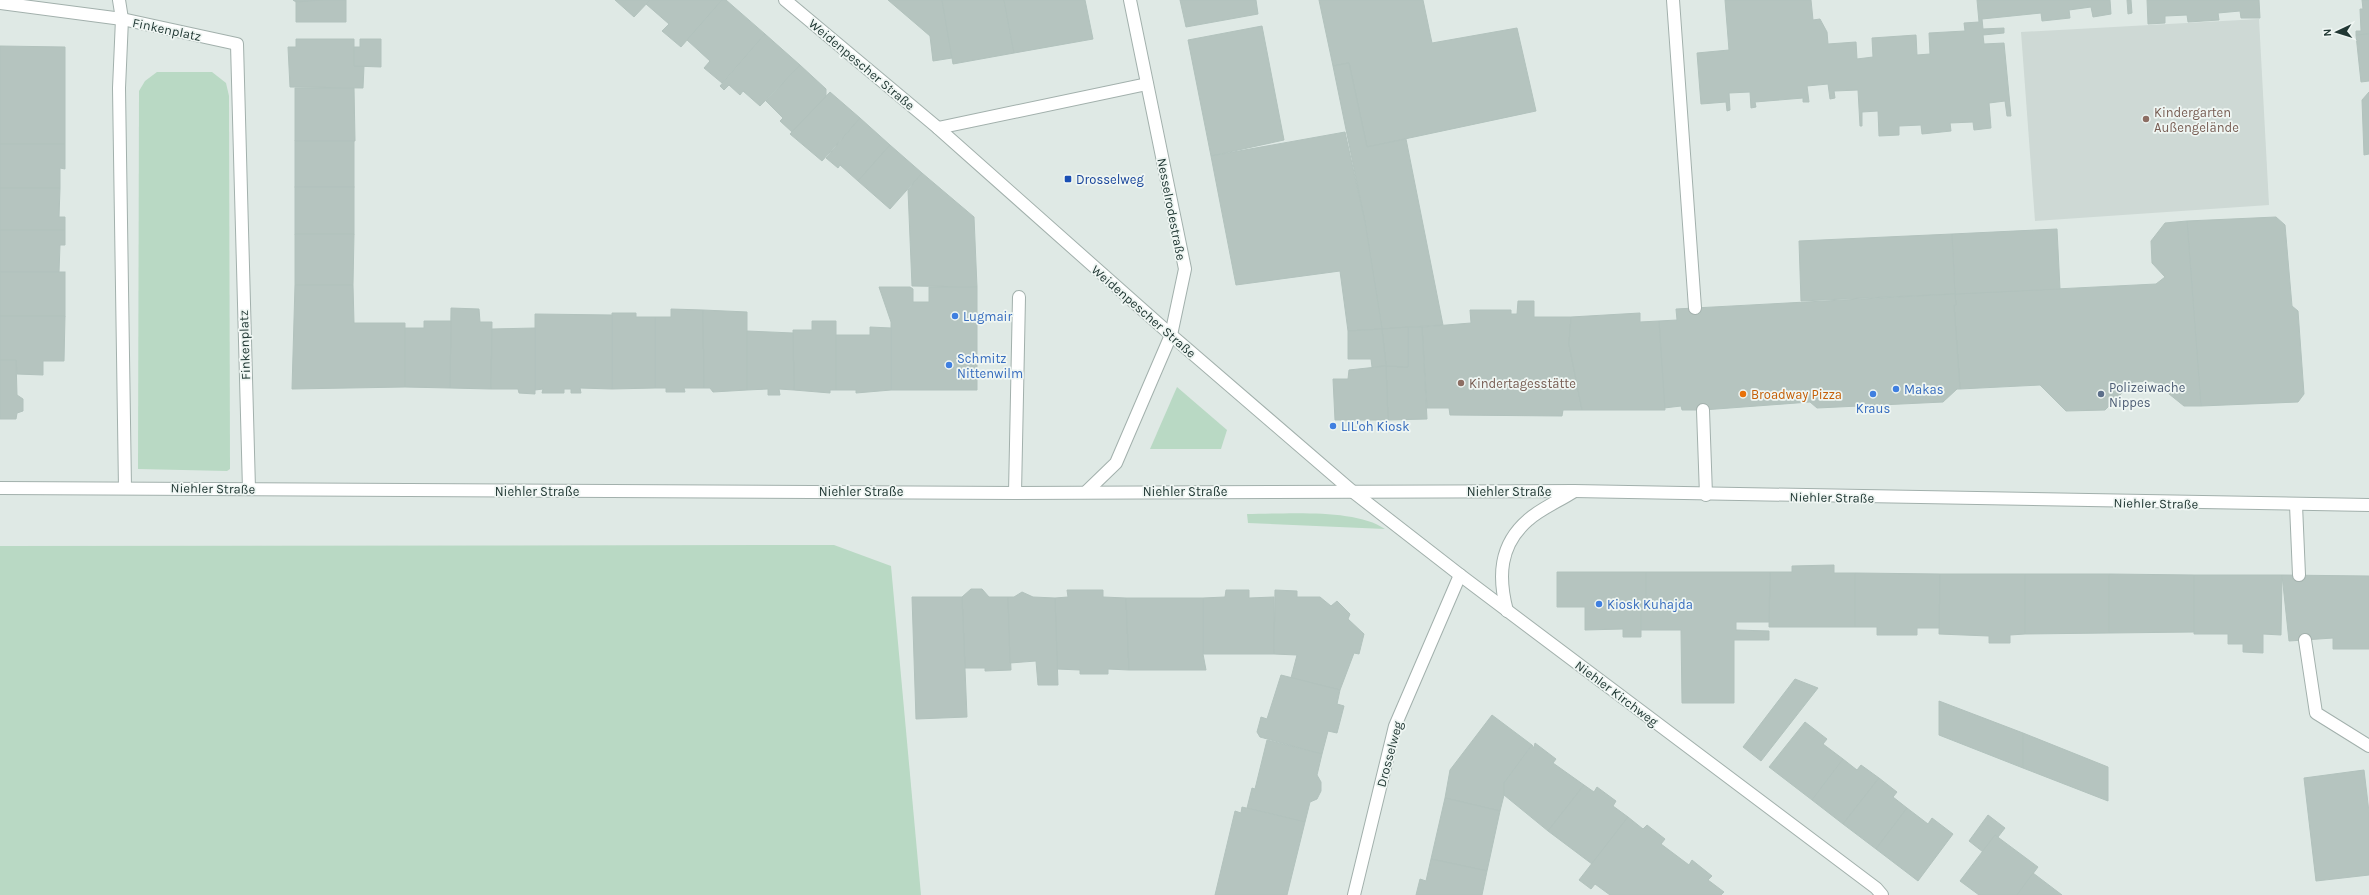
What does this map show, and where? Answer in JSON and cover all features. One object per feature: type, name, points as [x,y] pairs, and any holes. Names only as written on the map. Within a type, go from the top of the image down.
[{"type":"street","points":[[0,3],[122,19],[119,0]]},
{"type":"street","name":"Weidenpescher Straße","points":[[785,0],[938,128],[1171,335],[1352,491]]},
{"type":"street","name":"Nesselrodestraße","points":[[1086,492],[1116,463],[1171,335],[1185,269],[1130,0]]},
{"type":"street","points":[[1673,0],[1695,308]]},
{"type":"street","name":"Finkenplatz","points":[[125,488],[120,96],[122,19],[237,44],[249,489]]},
{"type":"street","points":[[938,128],[1147,84]]},
{"type":"street","points":[[1015,493],[1020,297]]},
{"type":"street","points":[[1703,410],[1706,495]]},
{"type":"street","name":"Niehler Straße","points":[[0,488],[1015,493],[1352,491],[1574,492],[2369,505]]},
{"type":"street","name":"Niehler Kirchweg","points":[[1352,491],[1460,575],[1876,888],[1882,895]]},
{"type":"street","points":[[1508,611],[1502,590],[1502,568],[1505,552],[1528,520],[1574,492]]},
{"type":"street","points":[[2296,505],[2299,575]]},
{"type":"street","name":"Drosselweg","points":[[1354,895],[1394,726],[1460,575]]},
{"type":"street","points":[[2305,640],[2316,713],[2369,746]]},
{"type":"shaded area","name":"Kindergarten Außengelände","points":[[2259,19],[2269,205],[2035,221],[2021,32]]},
{"type":"green space","points":[[157,72],[212,72],[226,83],[229,96],[230,469],[227,471],[138,469],[139,91],[145,81]]},
{"type":"green space","points":[[1177,387],[1227,430],[1221,449],[1150,449]]},
{"type":"green space","points":[[1299,513],[1338,515],[1372,522],[1385,529],[1248,523],[1247,514]]},
{"type":"green space","points":[[834,545],[891,566],[921,895],[0,895],[0,546]]},
{"type":"building","points":[[293,0],[323,0],[323,1],[296,2]]},
{"type":"building","points":[[346,0],[346,22],[296,22],[296,2]]},
{"type":"building","points":[[615,0],[650,0],[634,17]]},
{"type":"building","points":[[650,0],[722,0],[681,47],[662,31],[669,24],[646,4]]},
{"type":"building","points":[[722,0],[726,0],[765,34],[722,83],[704,68],[710,61],[687,40]]},
{"type":"building","points":[[888,0],[942,0],[952,58],[933,61],[930,36]]},
{"type":"building","points":[[942,0],[1004,0],[1014,53],[953,64]]},
{"type":"building","points":[[1004,0],[1085,0],[1093,39],[1014,53]]},
{"type":"building","points":[[1180,0],[1256,0],[1258,14],[1186,27]]},
{"type":"building","points":[[1319,0],[1423,0],[1432,43],[1517,28],[1536,111],[1367,147],[1349,63],[1333,66]]},
{"type":"building","points":[[1725,0],[1811,0],[1813,20],[1820,19],[1827,32],[1828,44],[1856,42],[1857,59],[1873,57],[1872,38],[1916,35],[1917,55],[1930,54],[1929,33],[1965,31],[1964,23],[1979,22],[1977,0],[2110,0],[2111,14],[2093,17],[2091,7],[2069,10],[2070,18],[2042,21],[2041,13],[1982,19],[1983,29],[2004,28],[2004,33],[1983,35],[1984,44],[2004,43],[2011,116],[2007,116],[2005,101],[1989,103],[1991,128],[1974,130],[1973,122],[1950,123],[1951,131],[1922,134],[1921,125],[1899,126],[1899,135],[1879,136],[1878,111],[1862,112],[1862,126],[1860,126],[1858,90],[1834,91],[1835,98],[1830,99],[1828,84],[1807,86],[1809,102],[1803,102],[1803,98],[1755,102],[1756,107],[1751,108],[1750,92],[1729,93],[1730,110],[1727,111],[1726,102],[1701,104],[1697,53],[1729,50]]},
{"type":"building","points":[[2127,0],[2131,0],[2132,13],[2128,14]]},
{"type":"building","points":[[2147,0],[2259,0],[2260,18],[2241,18],[2240,11],[2218,13],[2219,20],[2188,22],[2187,15],[2165,16],[2165,23],[2148,24]]},
{"type":"building","points":[[2362,0],[2369,0],[2369,34],[2356,35],[2356,31],[2361,31],[2360,9],[2363,9]]},
{"type":"building","points":[[1262,26],[1284,140],[1211,156],[1188,40]]},
{"type":"building","points":[[765,34],[800,65],[760,106],[743,91],[740,95],[729,85],[724,90],[720,86]]},
{"type":"building","points":[[2369,34],[2369,81],[2361,82],[2356,35]]},
{"type":"building","points":[[296,39],[354,39],[354,66],[364,66],[363,88],[290,87],[288,47],[296,47]]},
{"type":"building","points":[[360,39],[381,39],[381,67],[354,66],[354,47],[360,47]]},
{"type":"building","points":[[0,46],[65,47],[65,144],[0,144]]},
{"type":"building","points":[[1349,63],[1367,147],[1406,139],[1443,325],[1382,329],[1365,222],[1333,66]]},
{"type":"building","points":[[800,65],[826,89],[826,97],[792,132],[780,121],[783,118],[766,101]]},
{"type":"building","points":[[295,88],[354,88],[355,141],[295,141]]},
{"type":"building","points":[[830,92],[860,118],[822,161],[790,134]]},
{"type":"building","points":[[2369,92],[2369,154],[2364,155],[2362,100]]},
{"type":"building","points":[[860,118],[890,145],[858,181],[840,165],[838,168],[826,158]]},
{"type":"building","points":[[1345,132],[1365,222],[1382,329],[1348,331],[1340,271],[1236,285],[1211,156]]},
{"type":"building","points":[[295,141],[354,141],[354,187],[295,187]]},
{"type":"building","points":[[0,144],[65,144],[65,169],[60,168],[60,188],[0,188]]},
{"type":"building","points":[[890,145],[922,173],[890,209],[858,181]]},
{"type":"building","points":[[922,173],[974,217],[977,287],[912,286],[908,190]]},
{"type":"building","points":[[295,187],[354,187],[354,234],[295,234]]},
{"type":"building","points":[[0,188],[60,188],[59,217],[65,217],[65,230],[0,230]]},
{"type":"building","points":[[2276,217],[2285,225],[2292,306],[2298,311],[2304,394],[2298,402],[2201,406],[2187,221]]},
{"type":"building","points":[[2187,221],[2201,406],[2184,406],[2153,381],[2133,382],[2105,410],[2066,411],[2040,385],[1960,389],[1954,305],[1956,305],[1955,294],[2156,284],[2165,277],[2152,263],[2151,241],[2165,223]]},
{"type":"building","points":[[2057,229],[2060,289],[1955,294],[1952,234]]},
{"type":"building","points":[[0,230],[65,230],[65,245],[60,245],[59,272],[0,272]]},
{"type":"building","points":[[295,234],[354,234],[353,285],[295,285]]},
{"type":"building","points":[[1952,234],[1955,294],[1801,301],[1799,241]]},
{"type":"building","points":[[0,272],[65,272],[65,316],[0,316]]},
{"type":"building","points":[[295,285],[353,285],[354,323],[405,323],[405,387],[292,389]]},
{"type":"building","points":[[879,287],[910,287],[913,289],[913,302],[929,302],[929,287],[977,287],[977,390],[891,390],[891,322]]},
{"type":"building","points":[[1955,294],[1956,305],[1954,305],[1960,389],[1957,389],[1943,402],[1817,408],[1810,402],[1703,410],[1682,410],[1681,406],[1664,408],[1659,321],[1677,320],[1676,309]]},
{"type":"building","points":[[1518,301],[1534,301],[1534,317],[1571,317],[1569,344],[1582,410],[1563,410],[1562,416],[1450,415],[1449,408],[1427,408],[1422,327],[1471,323],[1470,310],[1511,310],[1511,314],[1517,314]]},
{"type":"building","points":[[451,308],[479,309],[480,322],[492,322],[491,389],[450,388]]},
{"type":"building","points":[[671,309],[703,310],[704,388],[684,388],[685,392],[666,392],[666,388],[655,388],[655,317],[671,317]]},
{"type":"building","points":[[703,310],[747,312],[747,390],[713,392],[710,388],[704,388]]},
{"type":"building","points":[[612,313],[636,313],[636,317],[655,317],[655,388],[612,389]]},
{"type":"building","points":[[1640,313],[1640,322],[1659,321],[1665,410],[1582,410],[1569,344],[1571,317]]},
{"type":"building","points":[[535,314],[612,315],[612,389],[580,388],[581,393],[571,393],[571,389],[564,389],[564,393],[542,393],[543,389],[535,390]]},
{"type":"building","points":[[0,316],[65,316],[64,361],[43,361],[43,375],[17,374],[16,360],[0,360]]},
{"type":"building","points":[[424,321],[451,321],[450,388],[405,387],[405,328],[424,328]]},
{"type":"building","points":[[812,321],[836,321],[836,390],[830,390],[830,393],[794,390],[793,330],[812,330]]},
{"type":"building","points":[[870,327],[891,328],[891,390],[856,393],[856,390],[836,390],[836,335],[870,335]]},
{"type":"building","points":[[1408,327],[1422,327],[1427,419],[1388,420],[1386,366],[1408,367]]},
{"type":"building","points":[[1408,327],[1408,367],[1386,366],[1382,329]]},
{"type":"building","points":[[535,328],[535,394],[519,393],[518,389],[491,389],[492,329]]},
{"type":"building","points":[[1382,329],[1386,366],[1372,367],[1371,359],[1348,359],[1348,331]]},
{"type":"building","points":[[747,331],[793,333],[794,390],[779,389],[780,395],[768,395],[768,389],[747,390]]},
{"type":"building","points":[[0,360],[16,360],[17,395],[23,399],[23,411],[17,413],[16,419],[0,419]]},
{"type":"building","points":[[1386,366],[1388,420],[1335,420],[1333,379],[1348,379],[1349,370]]},
{"type":"building","points":[[1834,565],[1834,573],[1855,573],[1855,627],[1769,627],[1770,572],[1792,572],[1792,566]]},
{"type":"building","name":"Kiosk Kuhajda","points":[[1557,572],[1646,572],[1646,600],[1641,600],[1641,637],[1623,637],[1623,629],[1585,630],[1585,607],[1557,607]]},
{"type":"building","points":[[1646,572],[1770,572],[1769,622],[1736,622],[1736,630],[1769,631],[1769,640],[1734,640],[1734,703],[1682,703],[1681,630],[1641,630],[1641,600],[1646,600]]},
{"type":"building","points":[[1855,573],[1940,574],[1940,628],[1917,628],[1917,635],[1877,635],[1877,627],[1855,627]]},
{"type":"building","points":[[1940,574],[2025,574],[2025,634],[2010,635],[2010,643],[1989,643],[1989,636],[1939,634]]},
{"type":"building","points":[[2025,574],[2109,574],[2109,633],[2025,634]]},
{"type":"building","points":[[2109,574],[2194,575],[2194,632],[2109,633]]},
{"type":"building","points":[[2194,575],[2282,575],[2281,635],[2263,634],[2263,653],[2243,652],[2243,644],[2228,644],[2228,634],[2194,634]]},
{"type":"building","points":[[2282,575],[2369,576],[2369,649],[2333,649],[2333,638],[2289,641]]},
{"type":"building","points":[[971,589],[982,589],[989,597],[1008,597],[1011,670],[985,671],[985,668],[965,668],[962,597]]},
{"type":"building","points":[[1067,590],[1103,590],[1103,597],[1126,598],[1129,670],[1108,669],[1108,674],[1080,674],[1080,670],[1057,669],[1055,598],[1068,597]]},
{"type":"building","points":[[1226,590],[1249,590],[1249,598],[1274,597],[1274,654],[1203,654],[1203,598],[1225,597]]},
{"type":"building","points":[[1275,590],[1297,591],[1297,597],[1320,597],[1331,606],[1337,601],[1350,614],[1348,619],[1364,634],[1359,654],[1354,653],[1340,690],[1291,678],[1297,655],[1274,654]]},
{"type":"building","points":[[1022,592],[1033,597],[1055,598],[1058,685],[1038,685],[1036,661],[1010,663],[1008,597],[1014,597]]},
{"type":"building","points":[[912,597],[962,597],[967,717],[916,719]]},
{"type":"building","points":[[1126,598],[1203,598],[1203,654],[1206,670],[1129,670]]},
{"type":"building","points":[[1281,675],[1340,690],[1337,704],[1344,706],[1337,733],[1328,731],[1322,754],[1260,737],[1257,732],[1261,717],[1267,719]]},
{"type":"building","points":[[1795,679],[1818,688],[1761,761],[1743,747]]},
{"type":"building","points":[[1939,701],[2023,733],[2023,768],[1939,735]]},
{"type":"building","points":[[1492,715],[1532,745],[1504,783],[1504,795],[1500,811],[1445,798],[1450,770]]},
{"type":"building","points":[[1805,722],[1827,739],[1823,744],[1843,759],[1812,800],[1769,767]]},
{"type":"building","points":[[2023,733],[2108,767],[2108,801],[2023,768]]},
{"type":"building","points":[[1267,740],[1322,754],[1317,775],[1321,782],[1321,791],[1317,799],[1310,802],[1305,822],[1247,808],[1252,788],[1255,789]]},
{"type":"building","points":[[1535,743],[1556,759],[1553,763],[1584,785],[1548,831],[1504,795],[1504,783],[1532,745],[1534,748]]},
{"type":"building","points":[[1843,759],[1857,770],[1861,765],[1879,778],[1843,824],[1812,800]]},
{"type":"building","points":[[2364,770],[2369,812],[2369,875],[2316,881],[2304,778]]},
{"type":"building","points":[[1879,778],[1897,792],[1893,797],[1907,808],[1876,849],[1843,824]]},
{"type":"building","points":[[1584,785],[1594,792],[1597,787],[1616,801],[1613,806],[1628,817],[1592,864],[1548,831]]},
{"type":"building","points":[[1445,798],[1500,811],[1487,871],[1431,859]]},
{"type":"building","points":[[1242,807],[1305,822],[1287,895],[1215,895],[1235,811],[1241,813]]},
{"type":"building","points":[[1907,808],[1928,824],[1932,818],[1953,834],[1918,881],[1876,849]]},
{"type":"building","points":[[1988,815],[2005,828],[1998,837],[1995,835],[1983,852],[1969,841]]},
{"type":"building","points":[[1628,817],[1643,829],[1647,825],[1665,839],[1661,844],[1689,865],[1692,860],[1712,876],[1708,880],[1724,892],[1721,895],[1610,895],[1595,884],[1591,889],[1579,880]]},
{"type":"building","points":[[1995,835],[2038,867],[2017,895],[1979,895],[1960,881]]},
{"type":"building","points":[[1431,859],[1487,871],[1482,895],[1416,895],[1420,879],[1426,881]]},
{"type":"building","points":[[2033,873],[2062,895],[2017,895]]},
{"type":"place","name":"Kindergarten Außengelände","points":[[2146,119]]},
{"type":"place","name":"Drosselweg","points":[[1068,179]]},
{"type":"place","name":"Lugmair","points":[[955,316]]},
{"type":"place","name":"Schmitz Nittenwilm","points":[[949,365]]},
{"type":"place","name":"Kindertagesstätte","points":[[1461,383]]},
{"type":"place","name":"Makas","points":[[1896,389]]},
{"type":"place","name":"Broadway Pizza","points":[[1743,394]]},
{"type":"place","name":"Kraus","points":[[1873,394]]},
{"type":"place","name":"Polizeiwache Nippes","points":[[2101,394]]},
{"type":"place","name":"LIL'oh Kiosk","points":[[1333,426]]},
{"type":"place","name":"Kiosk Kuhajda","points":[[1599,604]]}]
